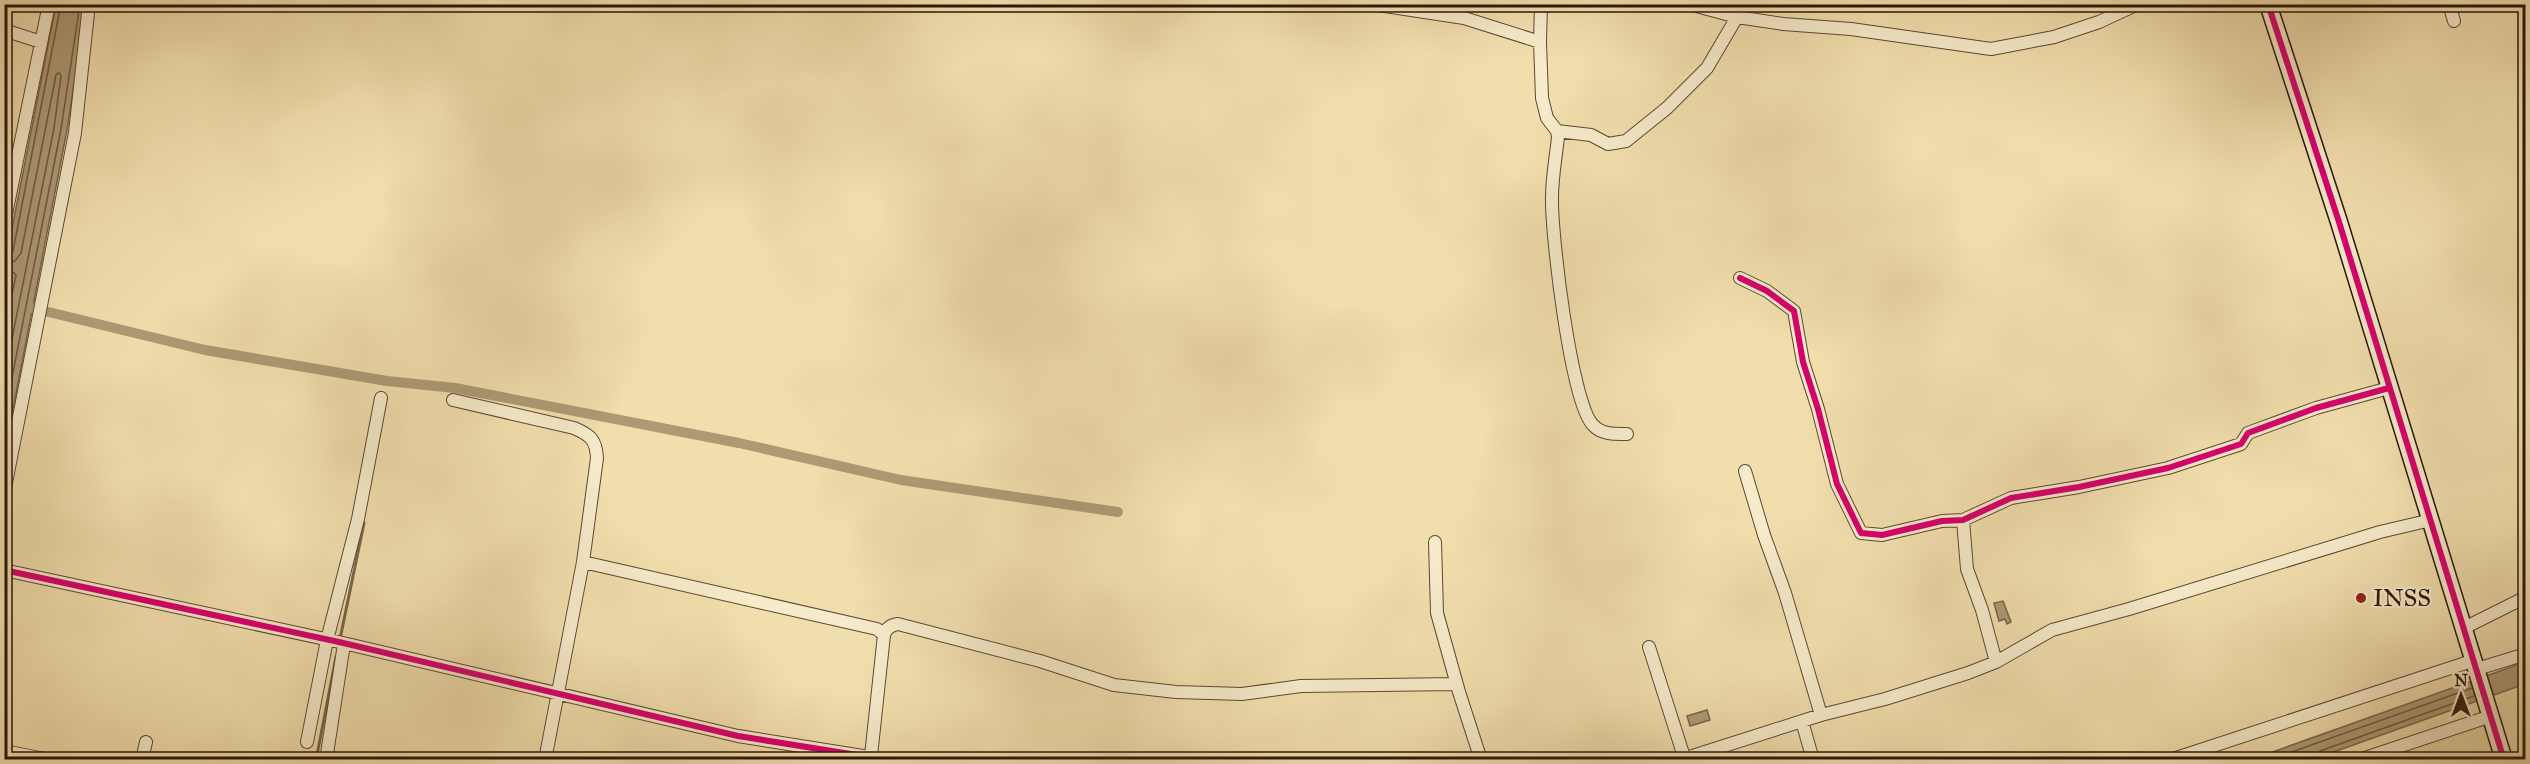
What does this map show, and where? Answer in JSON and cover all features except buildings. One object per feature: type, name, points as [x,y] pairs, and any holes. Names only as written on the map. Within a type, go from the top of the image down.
[{"type":"street","points":[[4,224],[49,4]]},
{"type":"street","points":[[4,493],[75,133],[89,4]]},
{"type":"street","points":[[1372,4],[1464,18],[1540,42]]},
{"type":"street","points":[[1541,4],[1540,42],[1545,109],[1547,117],[1557,131],[1552,196],[1553,218],[1578,394],[1592,425],[1606,433],[1627,434]]},
{"type":"street","points":[[1689,4],[1737,17],[1783,24],[1851,29],[1991,49],[2054,38],[2099,22],[2138,4]]},
{"type":"street","points":[[2268,4],[2339,222],[2504,759]]},
{"type":"street","points":[[2449,4],[2454,21]]},
{"type":"street","points":[[1557,131],[1591,135],[1608,144],[1626,141],[1667,108],[1707,68],[1737,17]]},
{"type":"street","points":[[4,30],[41,42]]},
{"type":"street","points":[[1740,278],[1767,291],[1794,311],[1803,362],[1818,408],[1837,484],[1861,533],[1882,535],[1942,521],[1963,520],[2012,498],[2079,487],[2168,468],[2241,444],[2248,433],[2316,408],[2389,388]]},
{"type":"street","points":[[307,742],[327,640],[358,519],[381,398]]},
{"type":"street","points":[[453,400],[574,428],[590,435],[596,445],[597,458],[583,562],[545,759]]},
{"type":"street","points":[[1745,471],[1764,535],[1785,593],[1821,715]]},
{"type":"street","points":[[1963,520],[1966,569],[1982,610],[1996,662]]},
{"type":"street","points":[[1649,647],[1683,759],[1821,715],[1885,699],[1968,673],[1996,662],[2052,630],[2129,609],[2370,535],[2431,520]]},
{"type":"street","points":[[1435,542],[1437,613],[1481,759]]},
{"type":"street","points":[[583,562],[877,629],[884,635]]},
{"type":"street","points":[[4,570],[345,644],[738,736],[888,759]]},
{"type":"street","points":[[2464,628],[2526,597]]},
{"type":"street","points":[[874,758],[884,635],[885,630],[892,624],[1040,661],[1114,685],[1176,692],[1242,694],[1301,686],[1457,684]]},
{"type":"street","points":[[326,759],[345,644]]},
{"type":"street","points":[[2170,759],[2526,654]]},
{"type":"street","points":[[2359,759],[2490,712]]},
{"type":"street","points":[[1802,721],[1814,759]]},
{"type":"street","points":[[142,759],[146,742]]},
{"type":"street","points":[[4,751],[50,759]]},
{"type":"water","points":[[56,5],[86,5],[67,130],[5,450],[5,264]]},
{"type":"water","points":[[2003,601],[2011,622],[2007,624],[2005,619],[1999,621],[1994,603]]},
{"type":"water","points":[[2525,662],[2525,684],[2314,759],[2250,760]]},
{"type":"water","points":[[1707,710],[1710,720],[1690,726],[1687,716]]},
{"type":"waterway","points":[[32,308],[205,350],[387,381],[455,388],[739,443],[901,480],[1118,512]]},
{"type":"waterway","points":[[340,639],[364,523]]},
{"type":"waterway","points":[[316,760],[336,657]]},
{"type":"cycle path","points":[[2268,4],[2339,222],[2504,760]]},
{"type":"cycle path","points":[[1740,278],[1767,291],[1794,311],[1803,362],[1818,409],[1837,484],[1861,533],[1882,535],[1942,521],[1963,520],[2011,498],[2079,487],[2168,468],[2241,444],[2248,433],[2316,408],[2389,388]]},
{"type":"cycle path","points":[[4,570],[339,642],[738,736],[888,760]]},
{"type":"place","name":"INSS","points":[[2361,598]]}]
